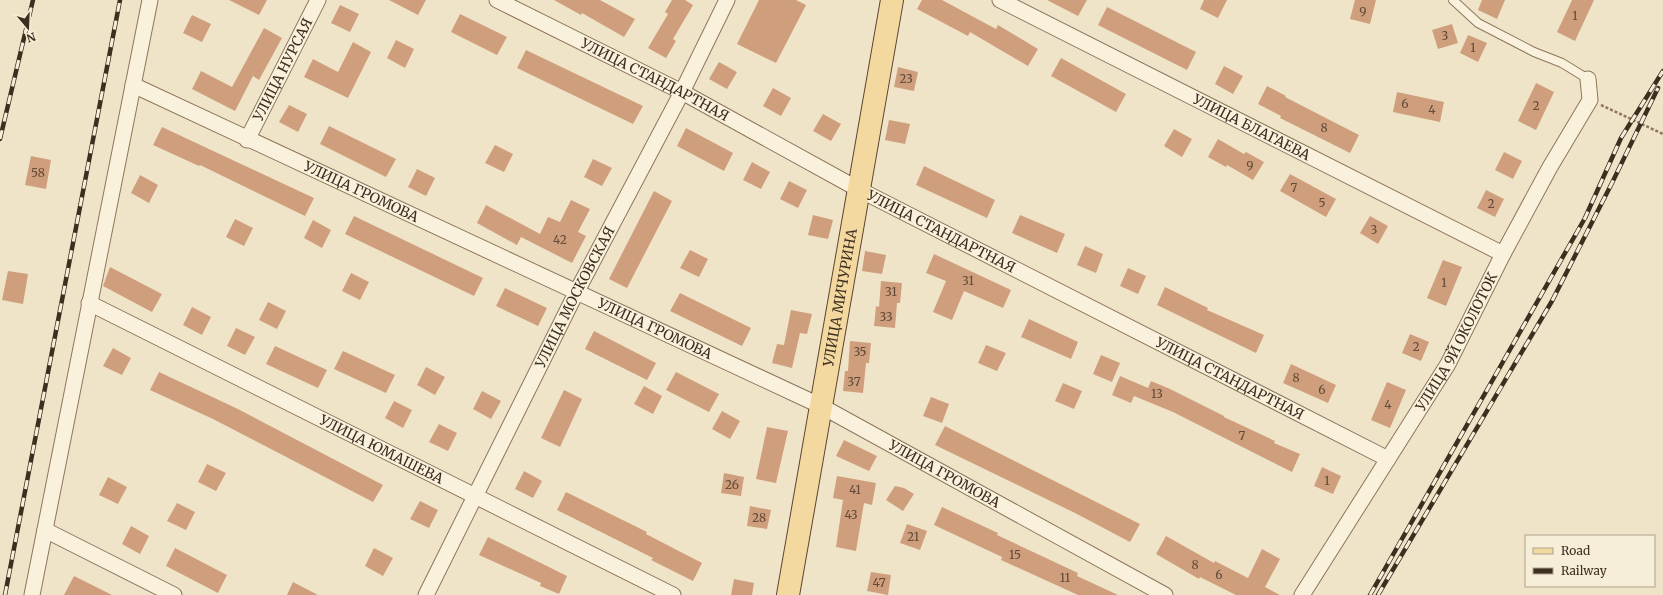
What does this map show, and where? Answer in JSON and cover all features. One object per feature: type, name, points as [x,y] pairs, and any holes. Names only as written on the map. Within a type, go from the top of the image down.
[{"type":"main road","name":"УЛИЦА МИЧУРИНА","points":[[788,595],[892,0]]},
{"type":"street","points":[[32,595],[150,0]]},
{"type":"street","name":"УЛИЦА НУРСАЯ","points":[[247,140],[318,0]]},
{"type":"street","name":"УЛИЦА СТАНДАРТНАЯ","points":[[497,0],[682,92],[858,189],[1388,459]]},
{"type":"street","name":"УЛИЦА МОСКОВСКАЯ","points":[[426,595],[576,293],[682,92],[727,0]]},
{"type":"street","name":"УЛИЦА БЛАГАЕВА","points":[[1000,0],[1503,254]]},
{"type":"street","points":[[1588,79],[1590,100]]},
{"type":"street","name":"УЛИЦА ГРОМОВА","points":[[133,85],[247,140],[821,406],[1165,595]]},
{"type":"street","name":"УЛИЦА 9Й ОКОЛОТОК","points":[[1302,595],[1448,364],[1503,254],[1550,167],[1590,100]]},
{"type":"street","name":"УЛИЦА ЮМАШЕВА","points":[[89,303],[673,595]]},
{"type":"street","points":[[45,530],[174,595]]},
{"type":"lane","points":[[1453,0],[1478,23],[1534,52],[1562,63],[1588,79]]},
{"type":"path","points":[[1590,100],[1663,134]]},
{"type":"building","points":[[229,0],[267,0],[259,15]]},
{"type":"building","points":[[389,0],[426,0],[418,15]]},
{"type":"building","points":[[554,0],[600,0],[635,19],[624,37],[582,13],[581,15]]},
{"type":"building","points":[[672,0],[685,0],[693,5],[673,39],[676,41],[666,58],[648,48],[668,14],[665,12]]},
{"type":"building","points":[[759,0],[796,0],[806,5],[776,63],[737,44]]},
{"type":"building","points":[[922,0],[942,0],[996,29],[998,25],[1038,49],[1028,66],[970,32],[968,36],[917,9]]},
{"type":"building","points":[[1047,0],[1087,0],[1078,16]]},
{"type":"building","points":[[1204,0],[1227,0],[1218,18],[1200,9]]},
{"type":"building","points":[[1355,0],[1376,0],[1370,24],[1350,19]]},
{"type":"building","points":[[1482,0],[1505,0],[1497,19],[1478,10]]},
{"type":"building","points":[[1572,0],[1594,0],[1575,41],[1557,32]]},
{"type":"building","points":[[340,5],[359,14],[350,32],[331,23]]},
{"type":"building","points":[[1107,7],[1196,52],[1187,70],[1098,25]]},
{"type":"building","points":[[460,14],[507,37],[497,55],[451,32]]},
{"type":"building","points":[[192,15],[211,24],[202,42],[183,33]]},
{"type":"building","points":[[1452,24],[1458,43],[1438,49],[1432,30]]},
{"type":"building","points":[[264,28],[282,38],[259,80],[253,76],[235,111],[192,89],[201,71],[232,87]]},
{"type":"building","points":[[1468,35],[1487,43],[1478,62],[1460,53]]},
{"type":"building","points":[[396,40],[414,49],[405,68],[387,58]]},
{"type":"building","points":[[353,42],[371,52],[348,98],[304,77],[313,59],[338,72]]},
{"type":"building","points":[[526,50],[643,106],[633,124],[517,68]]},
{"type":"building","points":[[1061,58],[1126,94],[1116,112],[1051,76]]},
{"type":"building","points":[[719,62],[737,72],[727,89],[709,79]]},
{"type":"building","points":[[1224,66],[1243,76],[1233,94],[1215,84]]},
{"type":"building","points":[[898,67],[918,72],[914,91],[894,87]]},
{"type":"building","points":[[1536,83],[1554,92],[1536,130],[1518,121]]},
{"type":"building","points":[[1267,86],[1286,96],[1285,97],[1359,135],[1350,153],[1280,118],[1281,116],[1258,104]]},
{"type":"building","points":[[773,88],[791,98],[781,116],[763,106]]},
{"type":"building","points":[[1397,92],[1444,102],[1440,122],[1393,112]]},
{"type":"building","points":[[289,105],[307,114],[298,132],[279,122]]},
{"type":"building","points":[[823,114],[841,124],[831,141],[813,131]]},
{"type":"building","points":[[889,120],[910,124],[905,144],[885,140]]},
{"type":"building","points":[[329,126],[396,159],[386,177],[320,144]]},
{"type":"building","points":[[162,127],[314,198],[305,216],[200,165],[199,166],[153,145]]},
{"type":"building","points":[[686,128],[733,153],[724,171],[677,146]]},
{"type":"building","points":[[1174,129],[1192,139],[1182,157],[1164,146]]},
{"type":"building","points":[[1218,139],[1244,154],[1246,152],[1264,162],[1253,180],[1227,165],[1226,167],[1208,157]]},
{"type":"building","points":[[495,145],[513,154],[504,172],[485,163]]},
{"type":"building","points":[[1504,152],[1522,161],[1513,179],[1495,170]]},
{"type":"building","points":[[31,156],[51,160],[46,189],[25,185]]},
{"type":"building","points":[[593,159],[612,168],[602,186],[584,177]]},
{"type":"building","points":[[752,162],[770,172],[761,189],[743,180]]},
{"type":"building","points":[[924,166],[995,200],[987,218],[916,185]]},
{"type":"building","points":[[417,169],[435,178],[426,196],[408,187]]},
{"type":"building","points":[[1290,174],[1336,199],[1326,217],[1280,191]]},
{"type":"building","points":[[140,175],[158,185],[149,203],[131,193]]},
{"type":"building","points":[[789,181],[807,190],[798,208],[780,199]]},
{"type":"building","points":[[1486,190],[1504,199],[1495,217],[1477,208]]},
{"type":"building","points":[[654,191],[672,201],[627,288],[609,279]]},
{"type":"building","points":[[571,200],[590,209],[578,232],[586,236],[572,263],[521,237],[517,245],[477,223],[486,205],[540,234],[548,217],[560,222]]},
{"type":"building","points":[[813,215],[833,220],[828,239],[808,235]]},
{"type":"building","points":[[1020,215],[1065,234],[1057,253],[1012,233]]},
{"type":"building","points":[[354,216],[483,278],[474,296],[345,234]]},
{"type":"building","points":[[1370,216],[1388,226],[1378,244],[1360,233]]},
{"type":"building","points":[[235,219],[253,228],[244,246],[226,237]]},
{"type":"building","points":[[313,220],[331,230],[322,248],[304,238]]},
{"type":"building","points":[[1085,246],[1103,254],[1096,273],[1077,265]]},
{"type":"building","points":[[690,250],[708,259],[699,277],[680,268]]},
{"type":"building","points":[[865,251],[886,255],[882,274],[862,271]]},
{"type":"building","points":[[934,254],[1011,290],[1003,308],[964,291],[952,320],[933,312],[946,281],[926,273]]},
{"type":"building","points":[[1443,260],[1462,267],[1446,306],[1427,298]]},
{"type":"building","points":[[110,267],[162,294],[152,312],[103,286]]},
{"type":"building","points":[[1128,268],[1146,276],[1138,294],[1120,286]]},
{"type":"building","points":[[8,271],[28,274],[23,304],[2,300]]},
{"type":"building","points":[[351,273],[369,282],[360,300],[342,291]]},
{"type":"building","points":[[881,281],[902,283],[900,303],[897,303],[895,328],[874,326],[876,306],[879,307]]},
{"type":"building","points":[[1165,287],[1208,308],[1207,310],[1264,335],[1256,353],[1157,305]]},
{"type":"building","points":[[505,288],[547,308],[538,326],[496,306]]},
{"type":"building","points":[[680,293],[751,328],[742,346],[670,311]]},
{"type":"building","points":[[268,302],[286,311],[277,329],[259,320]]},
{"type":"building","points":[[192,307],[211,317],[202,335],[183,325]]},
{"type":"building","points":[[791,310],[812,314],[807,334],[800,333],[792,368],[772,363],[777,344],[784,345]]},
{"type":"building","points":[[1029,319],[1078,342],[1071,359],[1021,337]]},
{"type":"building","points":[[236,328],[255,337],[245,355],[227,346]]},
{"type":"building","points":[[594,331],[656,363],[647,380],[585,349]]},
{"type":"building","points":[[1410,334],[1429,342],[1421,361],[1402,353]]},
{"type":"building","points":[[850,341],[871,343],[869,363],[866,363],[863,393],[843,391],[845,371],[848,371]]},
{"type":"building","points":[[986,345],[1006,353],[997,371],[978,363]]},
{"type":"building","points":[[275,346],[327,370],[318,388],[266,364]]},
{"type":"building","points":[[113,348],[131,358],[122,375],[103,366]]},
{"type":"building","points":[[343,351],[395,375],[386,393],[334,369]]},
{"type":"building","points":[[1101,355],[1120,363],[1112,382],[1093,374]]},
{"type":"building","points":[[1291,364],[1336,385],[1328,403],[1283,383]]},
{"type":"building","points":[[426,367],[445,377],[435,395],[417,385]]},
{"type":"building","points":[[159,372],[238,409],[383,485],[373,502],[213,419],[150,390]]},
{"type":"building","points":[[676,372],[719,394],[709,412],[666,390]]},
{"type":"building","points":[[1120,376],[1148,388],[1151,381],[1170,389],[1275,441],[1274,443],[1300,454],[1292,472],[1173,412],[1134,396],[1131,403],[1112,395]]},
{"type":"building","points":[[1387,382],[1406,390],[1390,428],[1371,420]]},
{"type":"building","points":[[1063,383],[1082,391],[1074,409],[1055,401]]},
{"type":"building","points":[[644,386],[662,396],[653,414],[634,404]]},
{"type":"building","points":[[564,390],[582,399],[560,447],[541,438]]},
{"type":"building","points":[[482,391],[501,401],[491,419],[473,409]]},
{"type":"building","points":[[931,397],[949,404],[942,423],[923,416]]},
{"type":"building","points":[[394,401],[412,410],[403,428],[385,418]]},
{"type":"building","points":[[722,411],[740,421],[730,439],[712,429]]},
{"type":"building","points":[[439,424],[457,433],[448,451],[429,442]]},
{"type":"building","points":[[945,426],[1140,524],[1130,542],[1075,513],[935,445]]},
{"type":"building","points":[[767,427],[788,431],[776,483],[756,479]]},
{"type":"building","points":[[844,440],[877,456],[869,471],[836,456]]},
{"type":"building","points":[[207,464],[226,473],[216,491],[198,482]]},
{"type":"building","points":[[1322,467],[1341,476],[1333,494],[1314,486]]},
{"type":"building","points":[[524,471],[542,481],[533,498],[515,489]]},
{"type":"building","points":[[724,473],[744,477],[741,496],[721,493]]},
{"type":"building","points":[[837,476],[876,483],[872,505],[864,503],[856,551],[836,547],[843,500],[833,498]]},
{"type":"building","points":[[108,477],[127,487],[118,504],[99,495]]},
{"type":"building","points":[[895,486],[904,488],[914,494],[903,511],[886,500]]},
{"type":"building","points":[[566,492],[647,532],[646,534],[702,563],[693,581],[651,560],[653,558],[557,510]]},
{"type":"building","points":[[420,501],[438,510],[429,528],[410,519]]},
{"type":"building","points":[[177,503],[195,512],[186,530],[167,521]]},
{"type":"building","points":[[750,506],[771,510],[767,529],[747,526]]},
{"type":"building","points":[[942,507],[1078,573],[1077,576],[1118,595],[1078,595],[1001,560],[1002,557],[934,525]]},
{"type":"building","points":[[907,524],[927,531],[920,550],[900,543]]},
{"type":"building","points":[[131,526],[149,536],[140,554],[122,544]]},
{"type":"building","points":[[1166,536],[1214,563],[1215,561],[1248,578],[1262,549],[1280,559],[1265,587],[1280,595],[1236,595],[1200,577],[1199,579],[1156,554]]},
{"type":"building","points":[[488,537],[567,576],[559,594],[540,586],[541,583],[479,555]]},
{"type":"building","points":[[175,548],[227,575],[218,593],[166,566]]},
{"type":"building","points":[[374,548],[393,558],[383,576],[365,566]]},
{"type":"building","points":[[871,572],[891,575],[888,595],[867,591]]},
{"type":"building","points":[[74,576],[112,595],[64,595]]},
{"type":"building","points":[[734,579],[754,583],[752,595],[731,595]]},
{"type":"building","points":[[293,582],[318,595],[287,595]]},
{"type":"railway","points":[[0,139],[33,0]]},
{"type":"railway","points":[[5,595],[120,0]]},
{"type":"railway","points":[[1370,595],[1585,218],[1621,138],[1663,71]]},
{"type":"railway","points":[[1378,595],[1552,301],[1658,88]]}]
